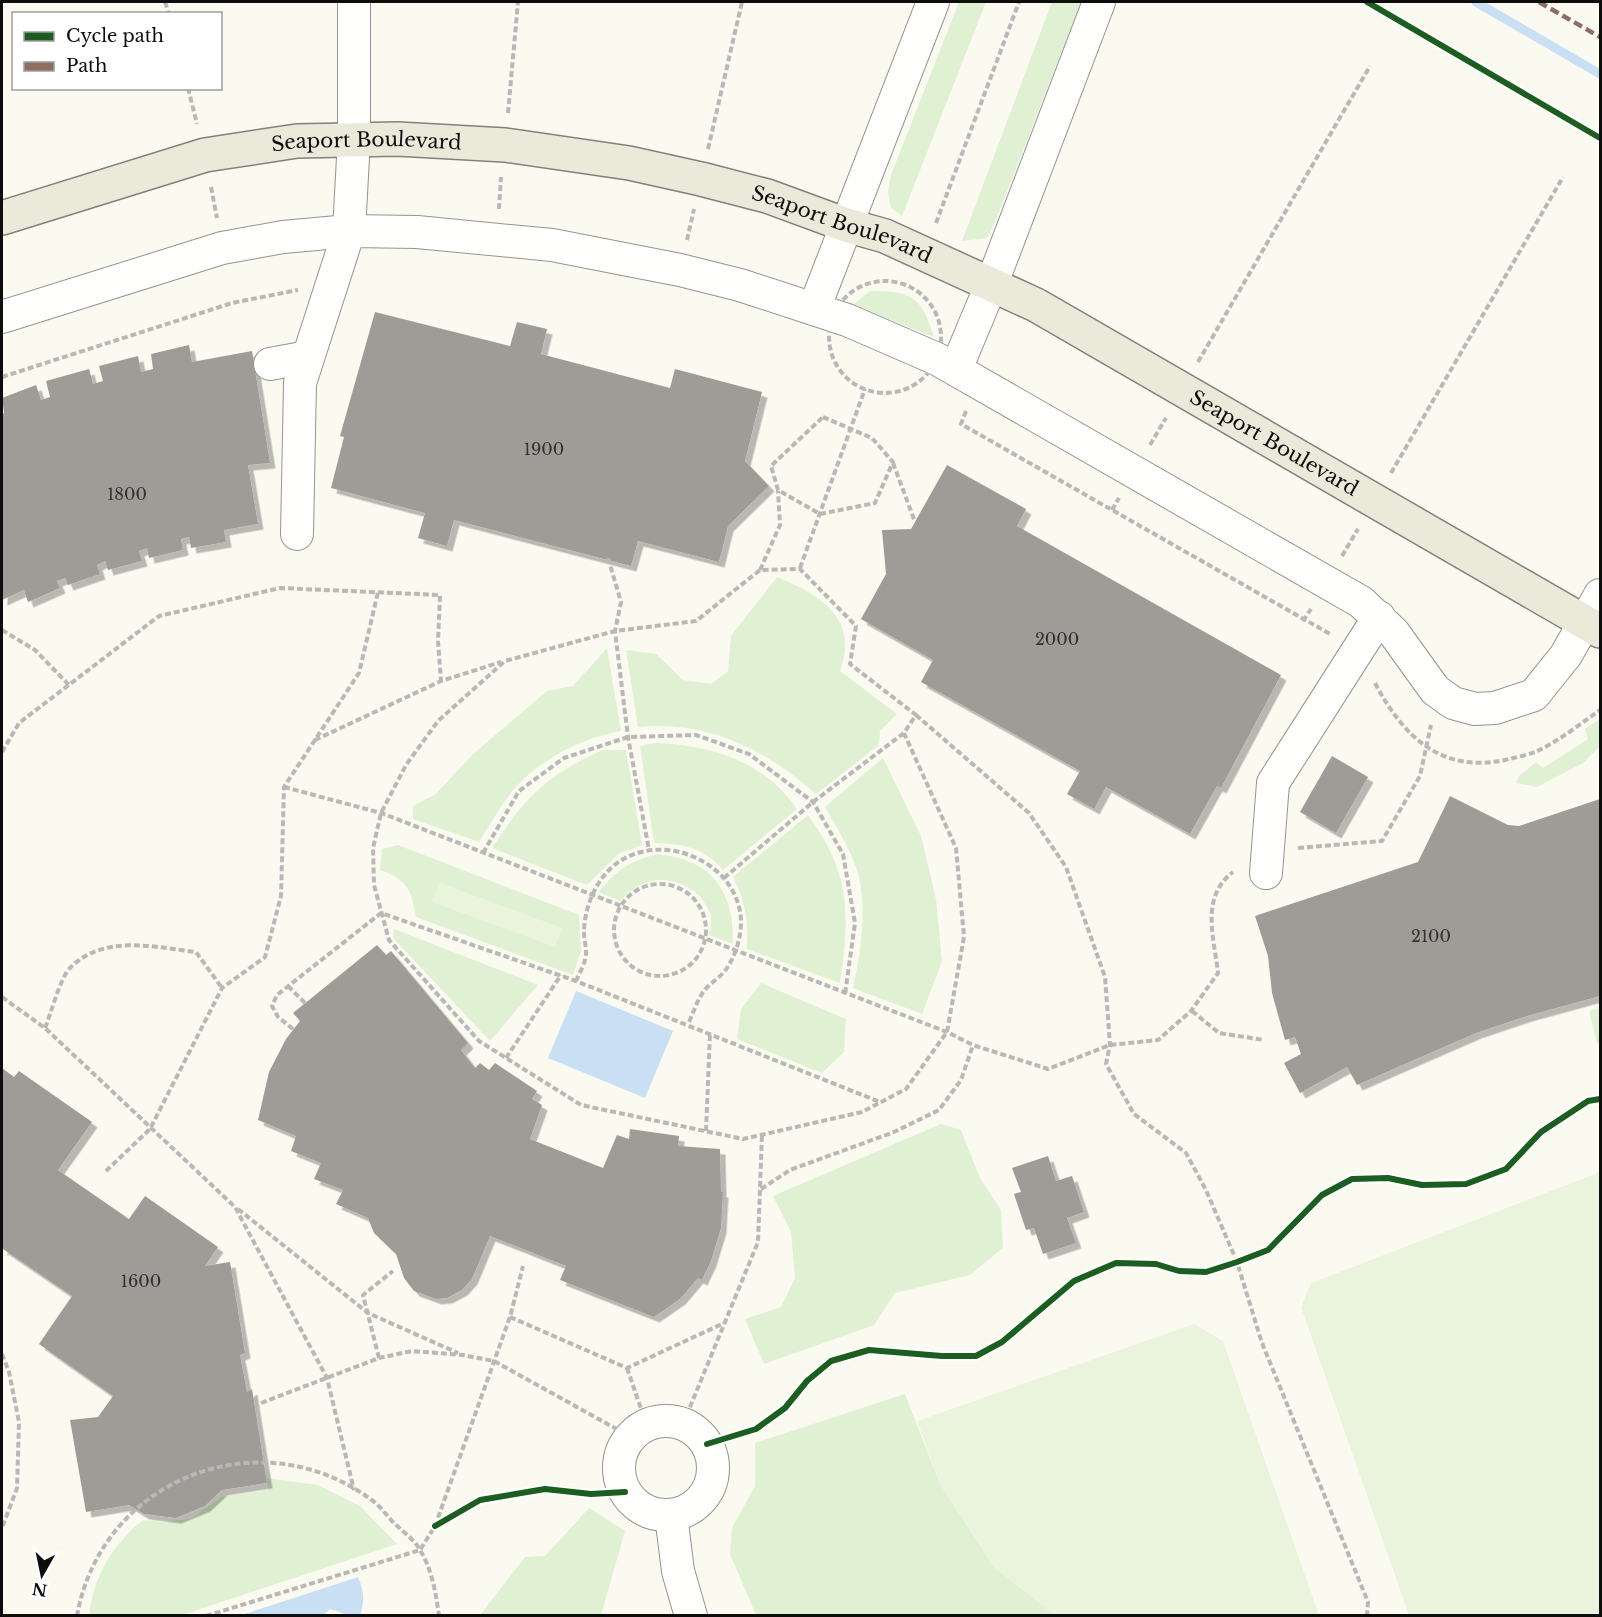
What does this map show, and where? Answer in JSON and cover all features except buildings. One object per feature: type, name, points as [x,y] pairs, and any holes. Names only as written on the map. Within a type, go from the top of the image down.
[{"type":"main road","name":"Seaport Boulevard","points":[[2,218],[205,155],[297,141],[354,139],[504,145],[629,163],[701,179],[767,196],[846,225],[885,236],[992,283],[1036,305],[1375,500],[1595,616]]},
{"type":"lane","points":[[297,534],[300,382],[349,231],[354,139],[354,2]]},
{"type":"lane","points":[[814,309],[933,2]]},
{"type":"lane","points":[[946,375],[992,283],[1099,2]]},
{"type":"lane","points":[[2,317],[222,248],[283,237],[349,231],[417,232],[552,245],[680,270],[740,285],[873,330],[946,375],[1135,472],[1361,602],[1379,617],[1435,690],[1453,703],[1475,709],[1496,708],[1534,695],[1553,674],[1595,616]]},
{"type":"lane","points":[[270,364],[308,357]]},
{"type":"lane","points":[[1266,873],[1273,783],[1379,617]]},
{"type":"lane","points":[[668,1421],[683,1424],[697,1432],[707,1444],[712,1459],[713,1474],[708,1490],[699,1502],[686,1511],[671,1515],[656,1514],[641,1509],[625,1492],[619,1470],[621,1455],[639,1431],[668,1421]]},
{"type":"lane","points":[[671,1515],[678,1571],[691,1616]]},
{"type":"path","points":[[680,270],[742,2]]},
{"type":"path","points":[[912,288],[1018,2]]},
{"type":"path","points":[[1112,510],[1370,66]]},
{"type":"path","points":[[1304,621],[1563,177]]},
{"type":"path","points":[[2,377],[232,303],[299,289]]},
{"type":"path","points":[[926,376],[946,375]]},
{"type":"path","points":[[800,569],[865,389]]},
{"type":"path","points":[[968,407],[961,424],[1337,638],[1353,655]]},
{"type":"path","points":[[314,740],[441,681],[505,661],[615,631],[696,621],[760,570],[780,525],[778,490],[771,466],[823,417],[850,431],[872,438],[893,462],[915,522]]},
{"type":"path","points":[[778,490],[820,514],[875,503],[893,462]]},
{"type":"path","points":[[608,558],[621,602],[615,631],[628,737],[650,850]]},
{"type":"path","points":[[760,570],[800,569],[856,626],[850,664],[916,715],[1029,813],[1066,867],[1105,977],[1110,1045],[1106,1064],[1134,1114],[1186,1153],[1206,1190],[1237,1262],[1262,1343],[1368,1602],[1366,1616]]},
{"type":"path","points":[[2,752],[19,723],[159,616],[280,588],[440,595],[438,641],[441,681]]},
{"type":"path","points":[[106,1171],[150,1129],[222,988],[265,957],[281,896],[285,787],[359,673],[378,592]]},
{"type":"path","points":[[2,630],[35,650],[69,685]]},
{"type":"path","points":[[505,661],[438,721],[406,765],[381,813],[373,848],[374,885],[388,940],[479,1041],[581,1105],[743,1138],[862,1112],[906,1089],[947,1032],[964,937],[956,848],[904,733]]},
{"type":"path","points":[[724,878],[813,802],[904,733],[916,715]]},
{"type":"path","points":[[483,853],[519,791],[564,758],[628,737],[696,735],[749,754],[813,802],[843,854],[855,922],[845,994]]},
{"type":"path","points":[[285,787],[381,813],[947,1032],[973,1046],[1048,1069],[1110,1045]]},
{"type":"path","points":[[576,981],[587,952],[584,935],[585,913],[593,894],[608,871],[626,858],[650,850],[675,850],[700,858],[724,878],[737,896],[741,922],[736,952],[724,972],[704,991],[688,1024]]},
{"type":"path","points":[[657,884],[671,885],[684,890],[696,900],[703,912],[705,940],[699,955],[681,970],[658,976],[642,973],[628,964],[619,951],[614,936],[615,920],[620,906],[630,894],[643,887],[657,884]]},
{"type":"path","points":[[381,913],[561,975],[880,1102]]},
{"type":"path","points":[[293,1029],[278,1017],[272,1006],[277,995],[381,913]]},
{"type":"path","points":[[45,1028],[69,969],[94,951],[136,944],[196,952],[222,988]]},
{"type":"path","points":[[506,1058],[561,975]]},
{"type":"path","points":[[288,986],[305,1003]]},
{"type":"path","points":[[2,997],[45,1028],[235,1207],[368,1313],[462,1355]]},
{"type":"path","points":[[1191,1011],[1219,1033],[1264,1040]]},
{"type":"path","points":[[706,1131],[710,1033]]},
{"type":"path","points":[[760,1189],[790,1170],[894,1132],[939,1110],[961,1080],[973,1046]]},
{"type":"path","points":[[683,1424],[722,1323],[758,1242],[762,1134]]},
{"type":"path","points":[[235,1207],[327,1378],[354,1490]]},
{"type":"path","points":[[1227,1265],[1248,1257]]},
{"type":"path","points":[[206,1616],[420,1550],[435,1526],[510,1317],[523,1266]]},
{"type":"path","points":[[379,1358],[363,1295],[393,1271]]},
{"type":"path","points":[[510,1317],[627,1368],[722,1323]]},
{"type":"path","points":[[261,1403],[379,1358],[412,1351],[462,1355],[494,1361],[639,1431]]},
{"type":"path","points":[[2,1354],[9,1372],[19,1422],[17,1488],[2,1528]]},
{"type":"path","points":[[627,1368],[639,1431]]},
{"type":"path","points":[[77,1616],[82,1586],[110,1535],[151,1495],[204,1469],[261,1461],[318,1471],[370,1498],[420,1550],[436,1592],[439,1616]]},
{"type":"path","points":[[435,1526],[444,1521]]},
{"type":"green space","points":[[959,2],[986,2],[902,216],[891,208],[888,192],[891,175]]},
{"type":"green space","points":[[1052,2],[1081,2],[995,222],[987,238],[962,241]]},
{"type":"green space","points":[[870,291],[896,293],[913,299],[925,313],[934,337],[853,305]]},
{"type":"green space","points":[[777,577],[801,588],[833,612],[844,635],[845,651],[840,671],[897,714],[880,731],[879,745],[816,794],[776,764],[734,741],[688,728],[638,727],[626,650],[656,654],[683,680],[711,684],[728,671],[731,636]]},
{"type":"green space","points":[[607,648],[621,731],[605,734],[574,746],[543,763],[517,785],[479,842],[413,819],[413,806],[436,794],[472,755],[547,691],[573,686]]},
{"type":"green space","points":[[1600,719],[1600,746],[1583,763],[1537,787],[1516,783],[1519,776],[1536,762],[1543,768],[1588,739],[1585,729]]},
{"type":"green space","points":[[654,743],[695,747],[734,759],[769,779],[797,809],[723,870],[708,856],[692,848],[654,843],[640,746]]},
{"type":"green space","points":[[602,750],[626,750],[642,845],[618,854],[587,885],[492,848],[516,814],[538,790],[565,770]]},
{"type":"green space","points":[[883,758],[921,836],[936,899],[942,961],[922,1014],[853,988],[861,942],[862,894],[855,864],[825,807]]},
{"type":"green space","points":[[808,815],[833,856],[844,895],[846,915],[840,983],[747,949],[745,912],[733,877]]},
{"type":"green space","points":[[398,845],[579,915],[581,951],[573,975],[416,917],[407,887],[396,877],[380,870],[382,849]]},
{"type":"green space","points":[[659,854],[693,864],[717,882],[729,909],[733,944],[709,935],[711,918],[707,906],[695,892],[676,882],[656,880],[646,883],[628,893],[620,901],[599,892],[625,867],[640,859]]},
{"type":"green space","points":[[440,883],[562,928],[555,947],[432,902]]},
{"type":"green space","points":[[394,929],[538,985],[490,1041],[393,938]]},
{"type":"green space","points":[[761,983],[846,1019],[844,1052],[822,1073],[737,1039],[741,1009]]},
{"type":"green space","points":[[1600,1008],[1600,1044],[1597,1043],[1589,1011]]},
{"type":"green space","points":[[941,1124],[961,1130],[980,1178],[1001,1210],[1003,1248],[970,1275],[895,1293],[874,1325],[764,1364],[745,1319],[781,1307],[795,1278],[791,1232],[773,1196]]},
{"type":"green space","points":[[1600,1172],[1600,1615],[1409,1615],[1301,1307],[1311,1283]]},
{"type":"green space","points":[[1194,1324],[1223,1341],[1319,1615],[1055,1615],[994,1567],[940,1484],[917,1421]]},
{"type":"green space","points":[[905,1394],[940,1484],[994,1567],[1055,1615],[756,1615],[730,1554],[732,1528],[755,1486],[755,1443]]},
{"type":"green space","points":[[266,1478],[318,1485],[360,1506],[397,1544],[182,1615],[89,1616],[95,1588],[106,1562],[122,1540],[143,1520],[162,1522],[190,1519],[222,1497],[269,1490]]},
{"type":"green space","points":[[589,1508],[625,1531],[601,1615],[480,1615],[525,1557],[545,1556]]},
{"type":"water","points":[[576,991],[673,1031],[645,1098],[548,1058]]},
{"type":"water","points":[[358,1577],[363,1596],[360,1615],[348,1615],[330,1609],[323,1615],[242,1615]]},
{"type":"waterway","points":[[1476,2],[1600,74]]},
{"type":"marked path","points":[[1539,2],[1600,37]]},
{"type":"cycle path","points":[[1367,2],[1600,138]]},
{"type":"cycle path","points":[[707,1444],[756,1429],[785,1408],[807,1381],[831,1361],[869,1350],[942,1356],[976,1356],[1002,1342],[1074,1281],[1116,1263],[1156,1264],[1179,1271],[1206,1272],[1237,1262],[1268,1250],[1322,1195],[1352,1179],[1388,1178],[1422,1185],[1466,1184],[1506,1169],[1541,1132],[1588,1101],[1600,1099]]},
{"type":"cycle path","points":[[435,1526],[480,1500],[545,1489],[591,1494],[625,1492]]}]
